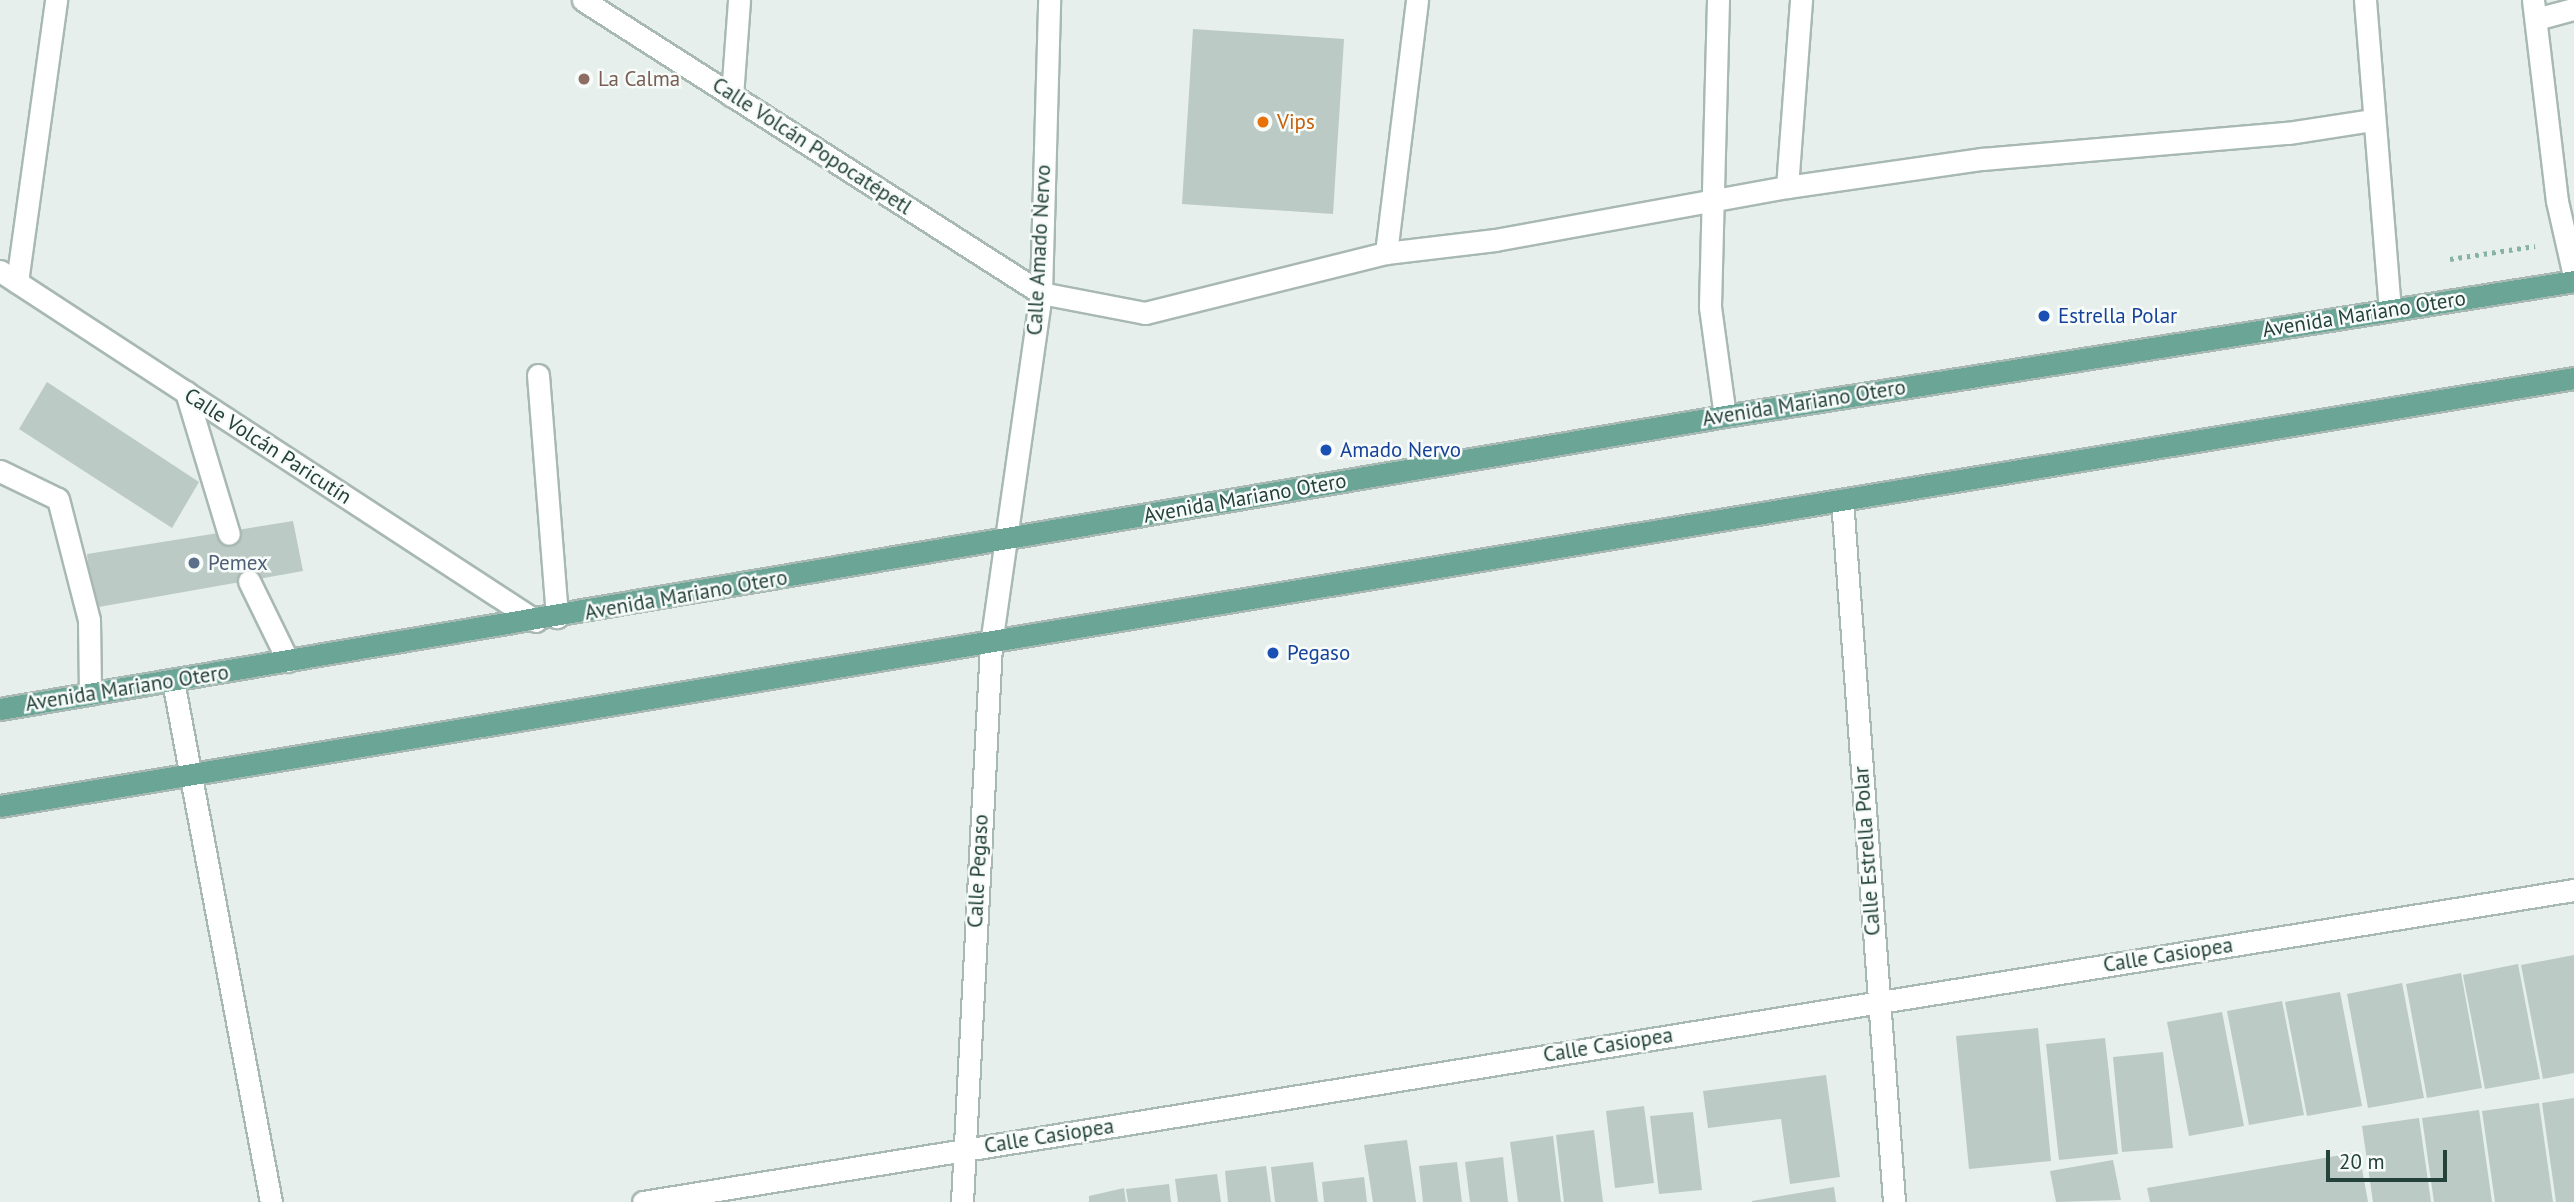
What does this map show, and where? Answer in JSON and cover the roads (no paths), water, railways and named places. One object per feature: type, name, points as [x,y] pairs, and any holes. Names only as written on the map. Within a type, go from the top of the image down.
[{"type":"main road","name":"Avenida Mariano Otero","points":[[0,709],[1007,541],[1725,416],[2574,278]]},
{"type":"main road","points":[[0,807],[991,645],[2574,378]]},
{"type":"street","points":[[9,276],[56,0]]},
{"type":"street","name":"Calle Volcán Popocatépetl","points":[[583,0],[1041,293]]},
{"type":"street","points":[[732,96],[739,0]]},
{"type":"street","name":"Calle Amado Nervo","points":[[1007,541],[1041,293],[1049,0]]},
{"type":"street","points":[[1386,253],[1417,0]]},
{"type":"street","points":[[1718,0],[1710,202],[1710,307],[1725,416]]},
{"type":"street","points":[[1787,187],[1801,0]]},
{"type":"street","points":[[2365,0],[2390,310]]},
{"type":"street","points":[[2574,9],[2535,9],[2557,201],[2574,278]]},
{"type":"street","points":[[1041,293],[1145,313],[1386,253],[1710,202],[1787,187],[1982,159],[2288,132],[2373,120]]},
{"type":"street","name":"Calle Volcán Paricutín","points":[[9,276],[536,621]]},
{"type":"street","points":[[538,375],[557,617]]},
{"type":"street","points":[[186,392],[229,534]]},
{"type":"street","points":[[0,471],[58,499],[89,620],[90,694]]},
{"type":"street","name":"Calle Estrella Polar","points":[[1842,500],[1894,1202]]},
{"type":"street","name":"Calle Pegaso","points":[[962,1202],[961,1151],[991,645],[1007,541]]},
{"type":"street","points":[[248,581],[288,661]]},
{"type":"street","points":[[173,681],[186,776],[271,1202]]},
{"type":"street","name":"Calle Casiopea","points":[[643,1202],[2574,890]]},
{"type":"place","name":"La Calma","points":[[584,79]]},
{"type":"place","name":"Vips","points":[[1263,122]]},
{"type":"place","name":"Estrella Polar","points":[[2044,316]]},
{"type":"place","name":"Amado Nervo","points":[[1326,450]]},
{"type":"place","name":"Pemex","points":[[194,563]]},
{"type":"place","name":"Pegaso","points":[[1273,653]]}]
